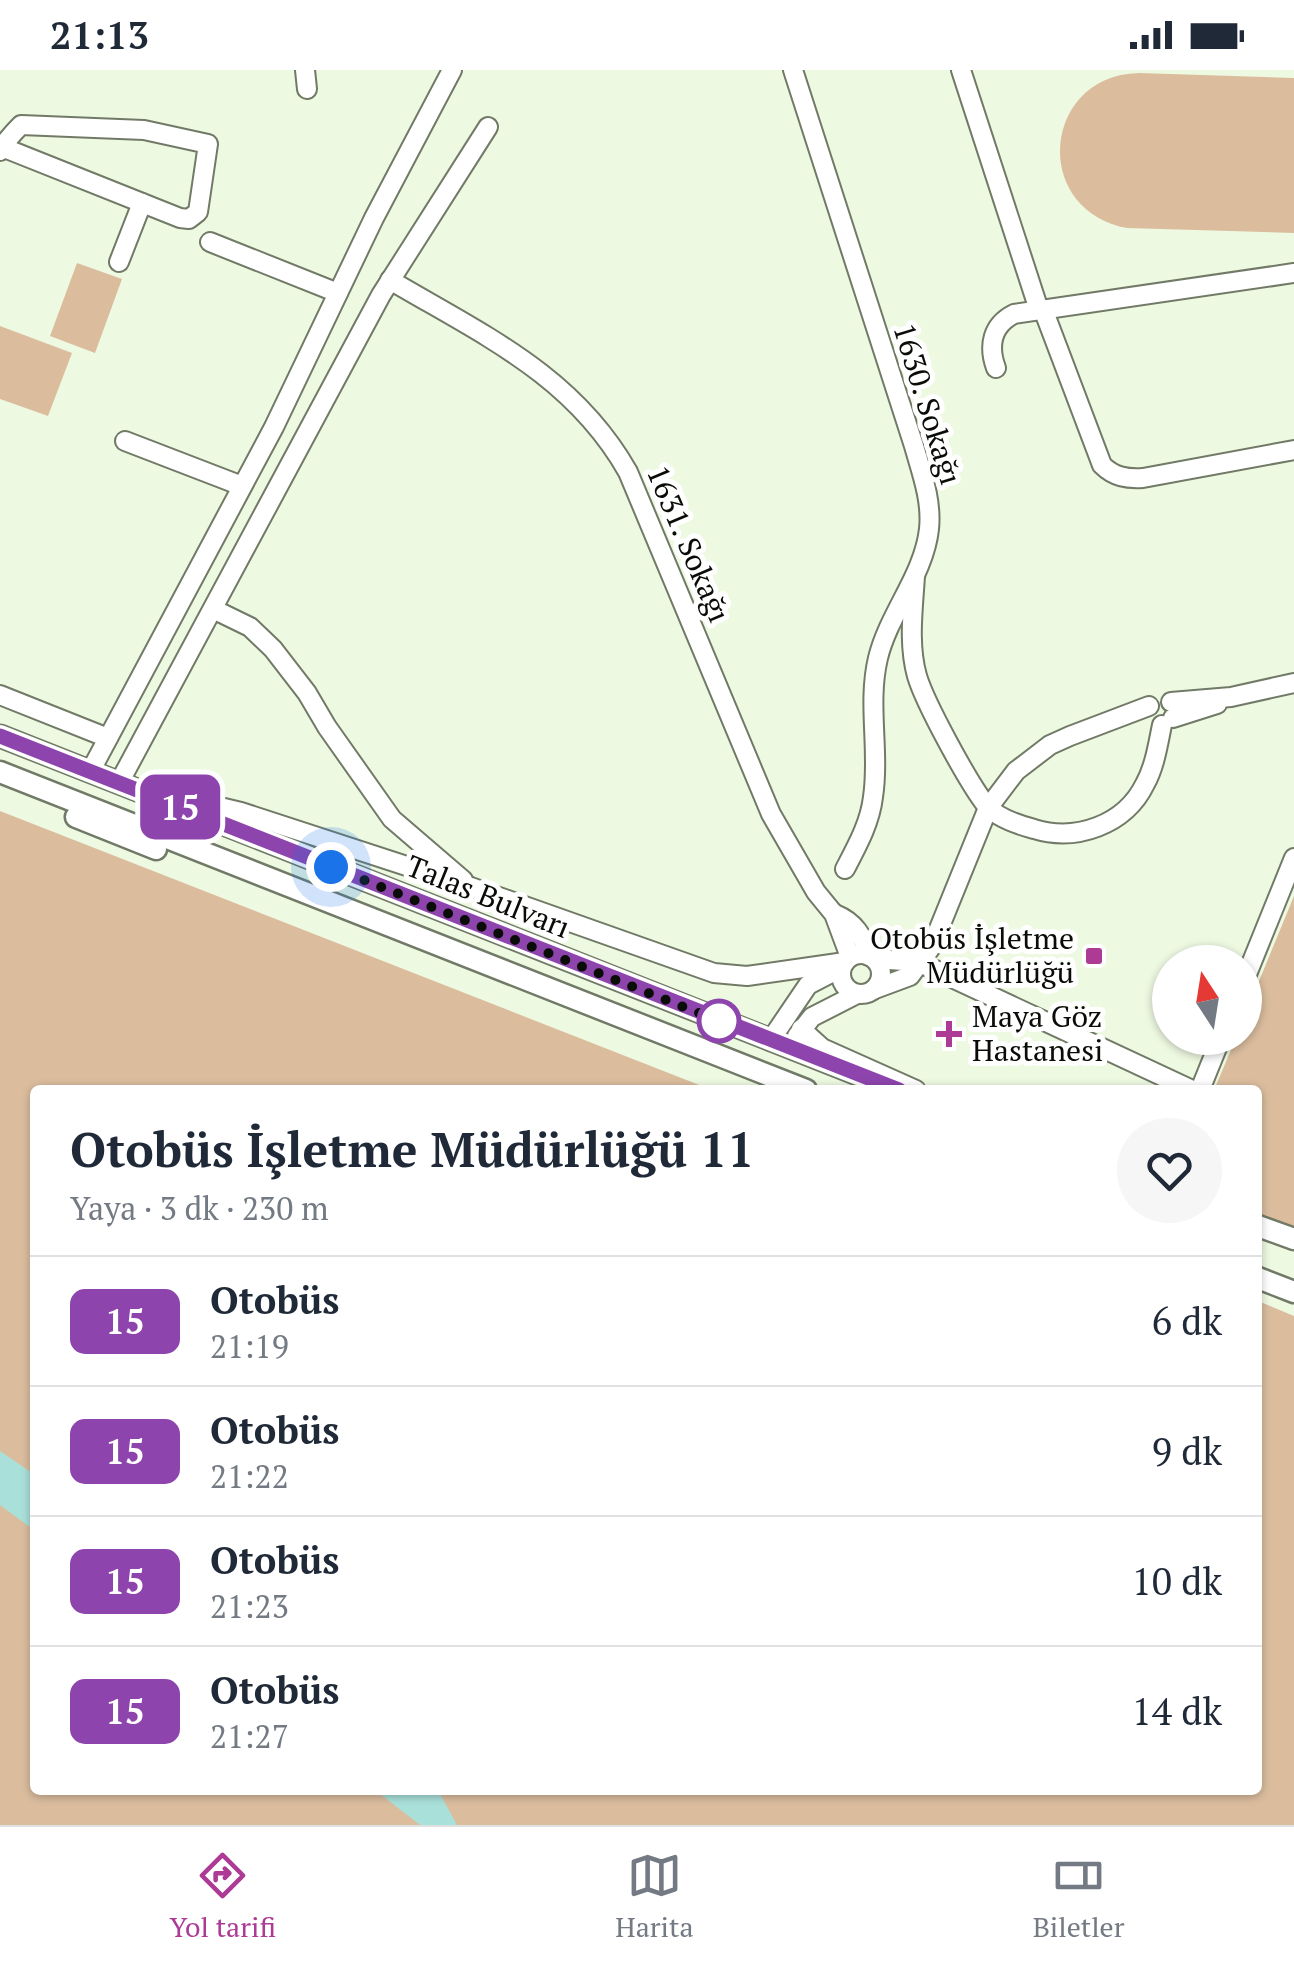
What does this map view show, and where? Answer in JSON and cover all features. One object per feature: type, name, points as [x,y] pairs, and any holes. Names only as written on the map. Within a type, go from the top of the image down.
[{"type":"main road","name":"Talas Bulvarı","points":[[0,736],[885,1085]]},
{"type":"main road","name":"Talas Bulvarı","points":[[0,772],[793,1085]]},
{"type":"main road","points":[[0,787],[759,1085]]},
{"type":"main road","points":[[1262,1227],[1294,1239]]},
{"type":"main road","points":[[1262,1266],[1294,1278]]},
{"type":"main road","points":[[1262,1280],[1294,1292]]},
{"type":"street","points":[[305,70],[307,90]]},
{"type":"street","points":[[90,772],[242,486],[452,70]]},
{"type":"street","name":"1630. Sokağı","points":[[793,70],[928,498],[928,535],[878,660],[873,694],[873,798],[868,822],[846,869]]},
{"type":"street","points":[[961,70],[1041,309],[1102,465],[1125,478],[1143,478],[1294,450]]},
{"type":"street","points":[[22,124],[144,130],[208,144],[196,215],[185,219],[2,143],[22,124]]},
{"type":"street","points":[[488,127],[390,280],[119,783],[241,812],[471,887],[699,969],[730,975],[872,958],[918,962],[1181,1085]]},
{"type":"street","points":[[119,262],[142,203]]},
{"type":"street","points":[[210,242],[338,292]]},
{"type":"street","points":[[996,368],[992,347],[1000,323],[1014,314],[1294,273]]},
{"type":"street","name":"1631. Sokağı","points":[[390,280],[531,364],[573,399],[604,433],[628,472],[774,820],[816,892],[834,914],[846,962],[842,982],[866,991]]},
{"type":"street","points":[[126,441],[242,486]]},
{"type":"street","points":[[916,571],[912,632],[917,676],[941,727],[988,808],[1015,823],[1046,832],[1072,833],[1107,823],[1130,806],[1146,784],[1161,714]]},
{"type":"street","points":[[213,609],[250,627],[273,649],[392,819],[471,887]]},
{"type":"street","points":[[792,1050],[801,1029],[818,1014],[866,991],[903,980],[916,969],[936,938],[988,808],[1002,786],[1033,756],[1070,736],[1102,725],[1294,683]]},
{"type":"street","points":[[0,696],[108,738]]},
{"type":"street","points":[[1259,945],[1294,858]]},
{"type":"street","name":"1631. Sokağı","points":[[834,914],[846,918],[859,931],[872,958]]},
{"type":"street","points":[[866,991],[881,971],[872,958]]},
{"type":"street","points":[[770,1041],[801,993],[818,977],[846,962]]},
{"type":"street","points":[[780,972],[801,993]]},
{"type":"street","points":[[801,1029],[822,1048],[905,1085]]},
{"type":"street","points":[[1202,1085],[1215,1055]]},
{"type":"shaded area","points":[[1139,73],[1294,78],[1294,233],[1127,228],[1096,216],[1074,196],[1063,172],[1060,144],[1067,118],[1083,96],[1107,79]]},
{"type":"shaded area","points":[[77,263],[122,279],[95,353],[50,336]]},
{"type":"shaded area","points":[[0,326],[72,353],[48,416],[0,399]]},
{"type":"shaded area","points":[[0,811],[699,1085],[30,1085],[30,1795],[1262,1795],[1262,1303],[1294,1316],[1294,1825],[0,1825]]},
{"type":"shaded area","points":[[1294,896],[1294,1228],[1262,1216],[1262,1085],[1216,1085],[1229,1055],[1262,1055],[1262,974]]},
{"type":"water","points":[[0,1451],[30,1472],[30,1527],[0,1505]]},
{"type":"water","points":[[381,1795],[441,1795],[457,1825],[420,1825]]},
{"type":"bus line","name":"15","points":[[0,736],[886,1085]]},
{"type":"place","name":"Otobüs İşletme Müdürlüğü","points":[[1094,956]]},
{"type":"place","name":"Maya Göz Hastanesi","points":[[949,1034]]},
{"type":"route","points":[[331,867],[719,1021]]}]
